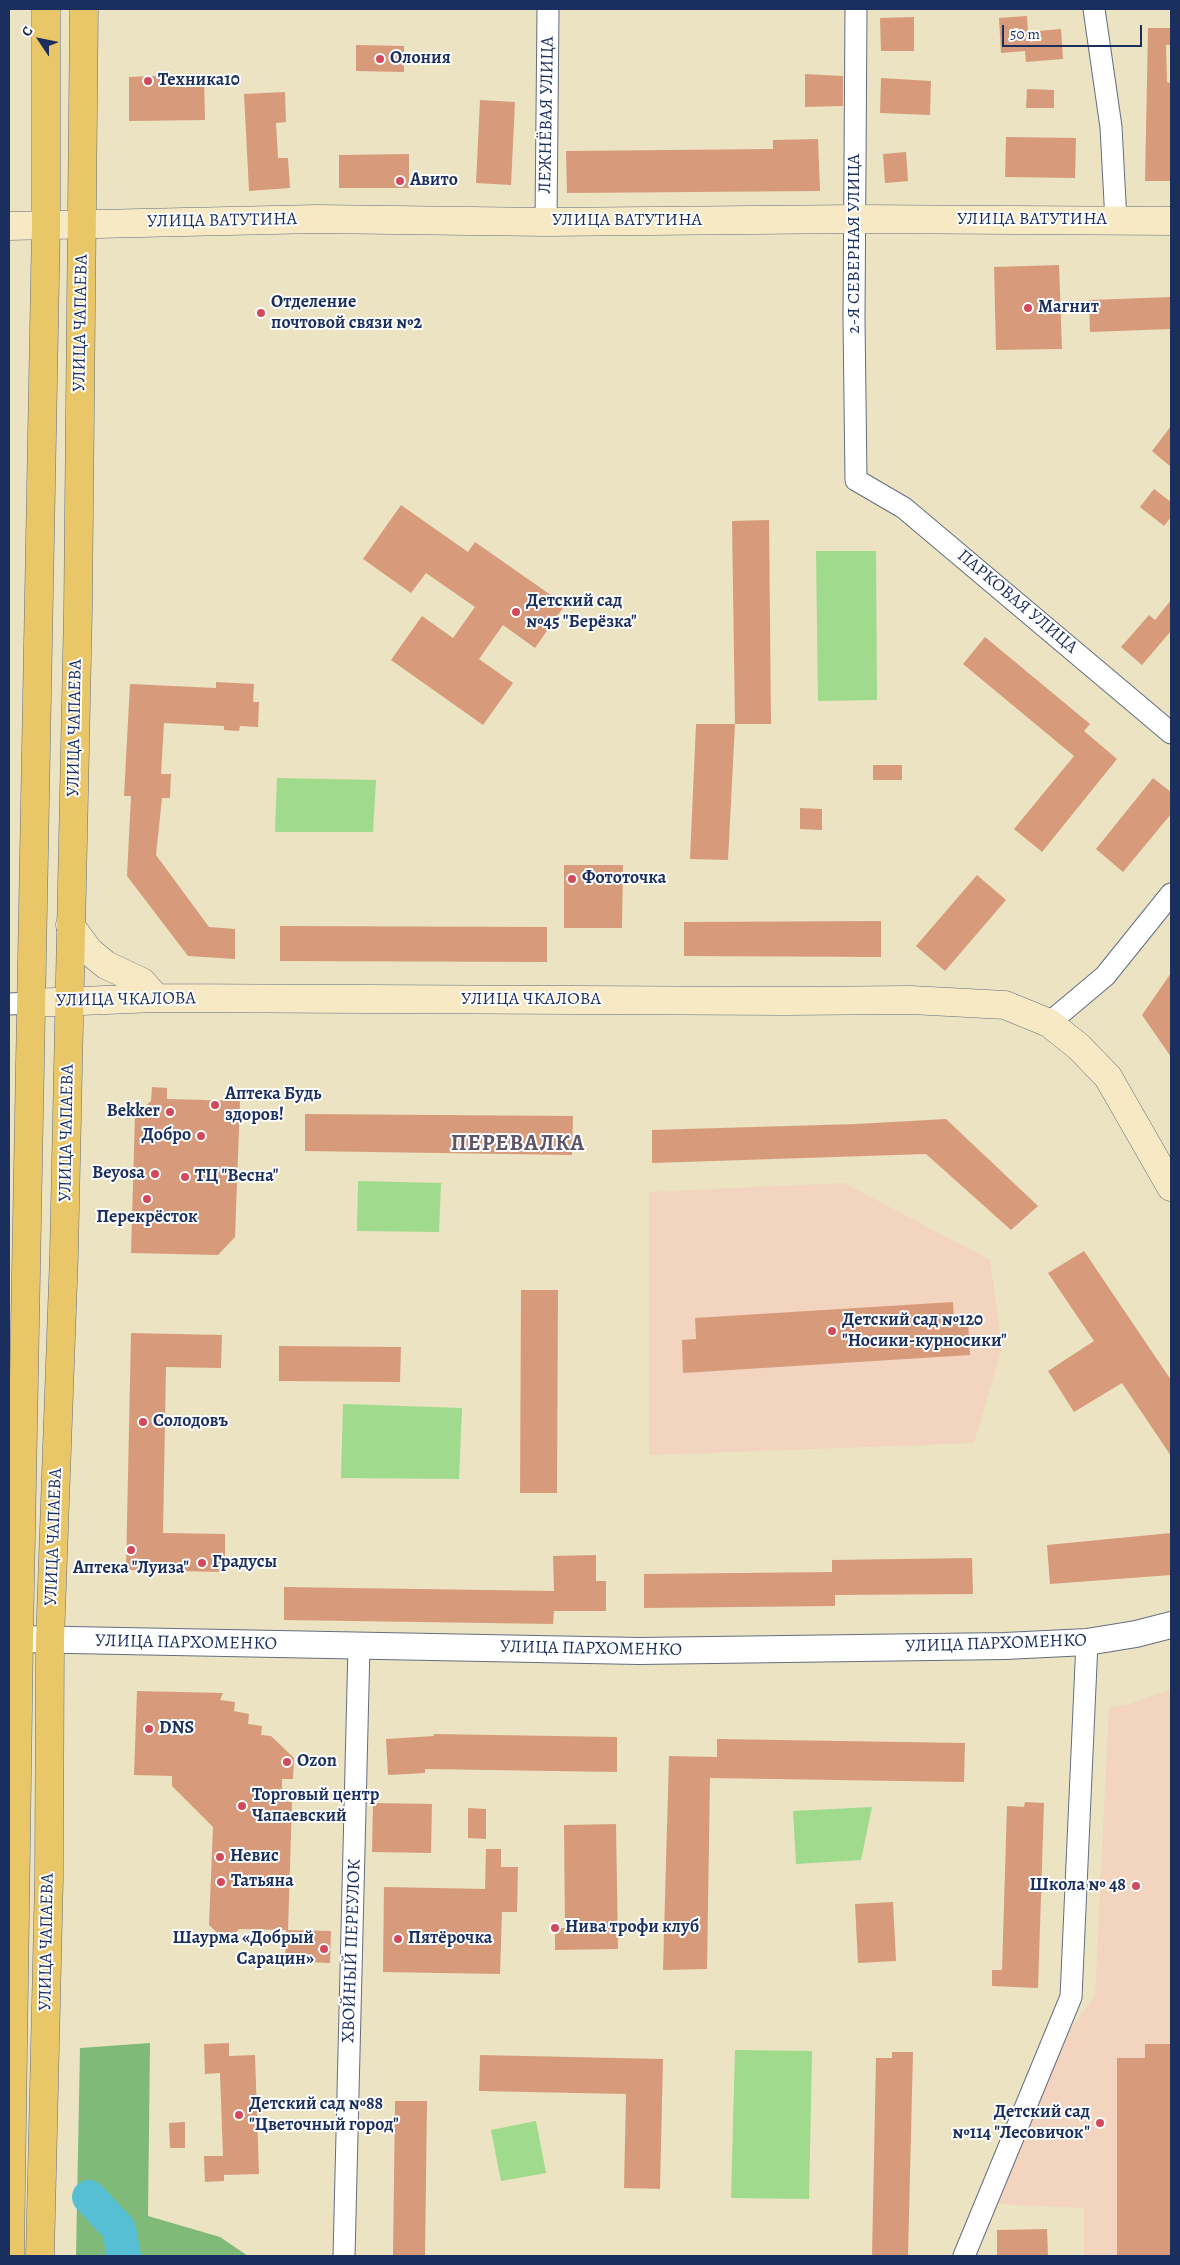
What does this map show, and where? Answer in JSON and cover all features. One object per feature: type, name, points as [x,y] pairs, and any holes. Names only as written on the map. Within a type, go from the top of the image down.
[{"type":"main road","name":"УЛИЦА ЧАПАЕВА","points":[[10,2256],[20,1003],[46,225],[46,9]]},
{"type":"main road","name":"УЛИЦА ЧАПАЕВА","points":[[40,2256],[49,1878],[50,1640],[64,1254],[78,610],[84,9]]},
{"type":"main road","name":"УЛИЦА ВАТУТИНА","points":[[9,226],[317,219],[546,222],[856,219],[1171,221]]},
{"type":"main road","points":[[70,925],[89,951],[106,965],[142,982],[156,998]]},
{"type":"main road","name":"УЛИЦА ЧКАЛОВА","points":[[20,1003],[156,998],[960,1001],[1005,1004],[1049,1023],[1079,1047],[1108,1077],[1171,1187]]},
{"type":"street","name":"ЛЕЖНЁВАЯ УЛИЦА","points":[[546,222],[548,9]]},
{"type":"street","name":"2-Я СЕВЕРНАЯ УЛИЦА","points":[[856,9],[854,318],[856,480]]},
{"type":"street","points":[[1094,9],[1111,127],[1116,220]]},
{"type":"street","name":"ПАРКОВАЯ УЛИЦА","points":[[856,480],[904,508],[1171,733]]},
{"type":"street","points":[[1049,1023],[1105,976],[1171,894]]},
{"type":"street","name":"УЛИЦА ПАРХОМЕНКО","points":[[14,1639],[639,1650],[1005,1646],[1087,1642],[1136,1634],[1171,1625]]},
{"type":"street","points":[[964,2256],[1071,1996],[1087,1642]]},
{"type":"street","name":"ХВОЙНЫЙ ПЕРЕУЛОК","points":[[344,2256],[359,1646]]},
{"type":"shaded area","points":[[844,1183],[990,1260],[1002,1348],[974,1443],[649,1455],[649,1192]]},
{"type":"shaded area","name":"Детский сад №114 \"Лесовичок\"","points":[[1171,1689],[1171,2256],[1084,2256],[1084,2208],[997,2204],[1061,2042],[1095,1996],[1109,1708],[1130,1704]]},
{"type":"green space","points":[[816,551],[876,551],[877,700],[818,701]]},
{"type":"green space","points":[[277,778],[376,780],[373,832],[275,832]]},
{"type":"green space","points":[[358,1181],[441,1183],[439,1232],[357,1231]]},
{"type":"green space","points":[[343,1404],[462,1408],[459,1479],[341,1478]]},
{"type":"green space","points":[[872,1807],[861,1860],[796,1864],[793,1811]]},
{"type":"green space","points":[[150,2043],[148,2216],[220,2237],[248,2256],[76,2256],[80,2048]]},
{"type":"green space","points":[[735,2050],[812,2051],[809,2199],[731,2198]]},
{"type":"green space","points":[[536,2121],[546,2173],[501,2181],[491,2130]]},
{"type":"building","points":[[1027,16],[1028,32],[1061,29],[1063,59],[1026,62],[1025,51],[1001,53],[999,18]]},
{"type":"building","points":[[914,17],[914,51],[881,51],[880,18]]},
{"type":"building","points":[[1148,28],[1171,28],[1171,45],[1166,45],[1167,82],[1171,83],[1171,181],[1145,181]]},
{"type":"building","points":[[356,45],[404,46],[404,72],[356,71]]},
{"type":"building","points":[[204,74],[205,120],[129,121],[129,77]]},
{"type":"building","points":[[805,74],[843,76],[843,106],[805,107]]},
{"type":"building","points":[[881,78],[931,81],[930,115],[880,113]]},
{"type":"building","points":[[1027,89],[1054,90],[1054,108],[1026,108]]},
{"type":"building","points":[[285,92],[286,122],[276,123],[278,158],[288,158],[290,188],[249,191],[244,94]]},
{"type":"building","points":[[480,100],[515,102],[511,185],[476,183]]},
{"type":"building","points":[[1006,137],[1076,138],[1075,178],[1005,177]]},
{"type":"building","points":[[818,139],[820,191],[567,193],[566,151],[773,149],[773,140]]},
{"type":"building","points":[[906,152],[908,181],[885,183],[883,154]]},
{"type":"building","points":[[409,154],[409,188],[339,188],[339,155]]},
{"type":"building","name":"Магнит","points":[[1059,265],[1062,349],[996,350],[994,267]]},
{"type":"building","points":[[1171,297],[1171,329],[1090,332],[1089,300]]},
{"type":"building","points":[[1171,426],[1171,467],[1152,451]]},
{"type":"building","points":[[1154,489],[1171,502],[1171,517],[1164,526],[1140,507]]},
{"type":"building","name":"Детский сад №45 \"Берёзка\"","points":[[401,505],[468,552],[475,542],[565,605],[535,648],[503,625],[479,659],[513,683],[483,725],[391,660],[422,616],[453,638],[475,607],[426,573],[411,593],[363,559]]},
{"type":"building","points":[[769,520],[771,724],[735,724],[732,521]]},
{"type":"building","points":[[1171,600],[1171,631],[1142,665],[1121,647],[1149,615],[1155,620]]},
{"type":"building","points":[[985,637],[1090,724],[1084,731],[1117,759],[1042,852],[1014,829],[1074,756],[963,664]]},
{"type":"building","points":[[216,682],[254,684],[253,702],[259,702],[258,727],[240,726],[239,731],[224,730],[224,726],[164,723],[161,774],[171,774],[170,798],[162,798],[156,855],[209,927],[235,929],[235,959],[188,956],[127,876],[131,796],[124,796],[130,684],[216,688]]},
{"type":"building","points":[[696,724],[735,724],[728,860],[690,859]]},
{"type":"building","points":[[873,765],[902,765],[902,780],[873,780]]},
{"type":"building","points":[[1153,778],[1171,792],[1171,814],[1123,872],[1096,849]]},
{"type":"building","points":[[800,808],[822,809],[822,830],[800,829]]},
{"type":"building","points":[[564,865],[623,865],[622,928],[564,928]]},
{"type":"building","points":[[977,875],[1006,900],[945,971],[916,946]]},
{"type":"building","points":[[881,921],[881,957],[684,956],[684,922]]},
{"type":"building","points":[[280,926],[547,927],[547,962],[280,961]]},
{"type":"building","points":[[1171,973],[1171,1057],[1142,1015]]},
{"type":"building","name":"ТЦ \"Весна\"","points":[[152,1087],[167,1088],[167,1099],[240,1101],[235,1237],[218,1255],[131,1253],[135,1116],[151,1101]]},
{"type":"building","points":[[305,1114],[573,1116],[572,1155],[305,1151]]},
{"type":"building","points":[[946,1119],[1038,1206],[1011,1230],[926,1154],[652,1163],[652,1130],[856,1124]]},
{"type":"building","points":[[1084,1251],[1171,1380],[1171,1456],[1122,1383],[1074,1412],[1048,1371],[1094,1341],[1048,1273]]},
{"type":"building","points":[[521,1290],[558,1290],[557,1493],[520,1493]]},
{"type":"building","name":"Детский сад №120 \"Носики-курносики\"","points":[[953,1302],[954,1322],[968,1321],[970,1355],[683,1373],[682,1340],[696,1339],[695,1318]]},
{"type":"building","points":[[131,1333],[222,1335],[221,1368],[166,1367],[163,1533],[225,1534],[225,1572],[126,1570]]},
{"type":"building","points":[[279,1346],[401,1347],[400,1382],[279,1381]]},
{"type":"building","points":[[1171,1533],[1171,1575],[1050,1584],[1047,1545]]},
{"type":"building","points":[[596,1555],[596,1581],[606,1581],[606,1611],[554,1611],[553,1624],[284,1620],[284,1587],[554,1591],[553,1556]]},
{"type":"building","points":[[972,1558],[973,1594],[835,1595],[835,1606],[644,1608],[644,1574],[832,1572],[832,1560]]},
{"type":"building","name":"Торговый центр Чапаевский","points":[[137,1691],[223,1693],[220,1700],[235,1702],[234,1711],[249,1714],[248,1724],[262,1726],[261,1735],[271,1736],[294,1758],[293,1779],[282,1779],[282,1801],[292,1802],[288,1930],[331,1931],[330,1963],[285,1961],[286,1930],[239,1929],[227,1942],[209,1925],[213,1827],[172,1786],[172,1776],[134,1775]]},
{"type":"building","points":[[434,1734],[617,1737],[617,1772],[425,1769],[425,1773],[388,1775],[386,1739],[434,1736]]},
{"type":"building","points":[[717,1739],[965,1743],[964,1782],[710,1778],[707,1969],[663,1970],[669,1756],[717,1757]]},
{"type":"building","points":[[1025,1802],[1044,1803],[1038,1988],[992,1986],[992,1970],[1002,1970],[1007,1806],[1024,1807]]},
{"type":"building","points":[[373,1803],[432,1804],[431,1853],[372,1852]]},
{"type":"building","points":[[468,1808],[486,1809],[486,1839],[468,1838]]},
{"type":"building","points":[[616,1824],[618,1949],[555,1950],[555,1928],[565,1928],[564,1825]]},
{"type":"building","points":[[486,1849],[501,1849],[501,1867],[518,1867],[517,1912],[502,1912],[500,1974],[383,1972],[384,1887],[485,1889]]},
{"type":"building","points":[[893,1902],[896,1961],[858,1963],[855,1904]]},
{"type":"building","name":"Детский сад №88 \"Цветочный город\"","points":[[229,2043],[229,2056],[255,2055],[259,2174],[224,2175],[224,2181],[205,2182],[204,2156],[223,2156],[220,2073],[205,2074],[204,2044]]},
{"type":"building","name":"Детский сад №114 \"Лесовичок\"","points":[[1145,2044],[1171,2044],[1171,2256],[1117,2256],[1117,2058],[1145,2058]]},
{"type":"building","points":[[892,2052],[913,2052],[908,2256],[872,2256],[876,2058],[892,2058]]},
{"type":"building","points":[[480,2055],[663,2059],[660,2189],[624,2188],[626,2094],[479,2091]]},
{"type":"building","points":[[395,2101],[427,2101],[425,2256],[393,2256]]},
{"type":"building","points":[[185,2122],[185,2148],[170,2148],[169,2123]]},
{"type":"building","points":[[1047,2229],[1048,2256],[997,2256],[997,2230]]},
{"type":"waterway","points":[[89,2197],[119,2229],[124,2256]]},
{"type":"place","name":"Олония","points":[[380,59]]},
{"type":"place","name":"Техника10","points":[[148,81]]},
{"type":"place","name":"Авито","points":[[400,181]]},
{"type":"place","name":"Магнит","points":[[1028,308]]},
{"type":"place","name":"Отделение почтовой связи №2","points":[[261,313]]},
{"type":"place","name":"Детский сад №45 \"Берёзка\"","points":[[516,612]]},
{"type":"place","name":"Фототочка","points":[[572,879]]},
{"type":"place","name":"Аптека Будь здоров!","points":[[215,1105]]},
{"type":"place","name":"Bekker","points":[[170,1112]]},
{"type":"place","name":"Добро","points":[[201,1136]]},
{"type":"place","name":"Beyosa","points":[[155,1174]]},
{"type":"place","name":"ТЦ \"Весна\"","points":[[185,1177]]},
{"type":"place","name":"Перекрёсток","points":[[147,1199]]},
{"type":"place","name":"Детский сад №120 \"Носики-курносики\"","points":[[832,1331]]},
{"type":"place","name":"Солодовъ","points":[[143,1422]]},
{"type":"place","name":"Аптека \"Луиза\"","points":[[131,1550]]},
{"type":"place","name":"Градусы","points":[[202,1563]]},
{"type":"place","name":"DNS","points":[[149,1729]]},
{"type":"place","name":"Ozon","points":[[287,1762]]},
{"type":"place","name":"Торговый центр Чапаевский","points":[[242,1806]]},
{"type":"place","name":"Невис","points":[[220,1857]]},
{"type":"place","name":"Татьяна","points":[[221,1882]]},
{"type":"place","name":"Школа № 48","points":[[1136,1886]]},
{"type":"place","name":"Нива трофи клуб","points":[[555,1928]]},
{"type":"place","name":"Пятёрочка","points":[[398,1939]]},
{"type":"place","name":"Шаурма «Добрый Сарацин»","points":[[324,1949]]},
{"type":"place","name":"Детский сад №88 \"Цветочный город\"","points":[[239,2115]]},
{"type":"place","name":"Детский сад №114 \"Лесовичок\"","points":[[1100,2123]]},
{"type":"district","name":"ПЕРЕВАЛКА","points":[[518,1145]]}]
